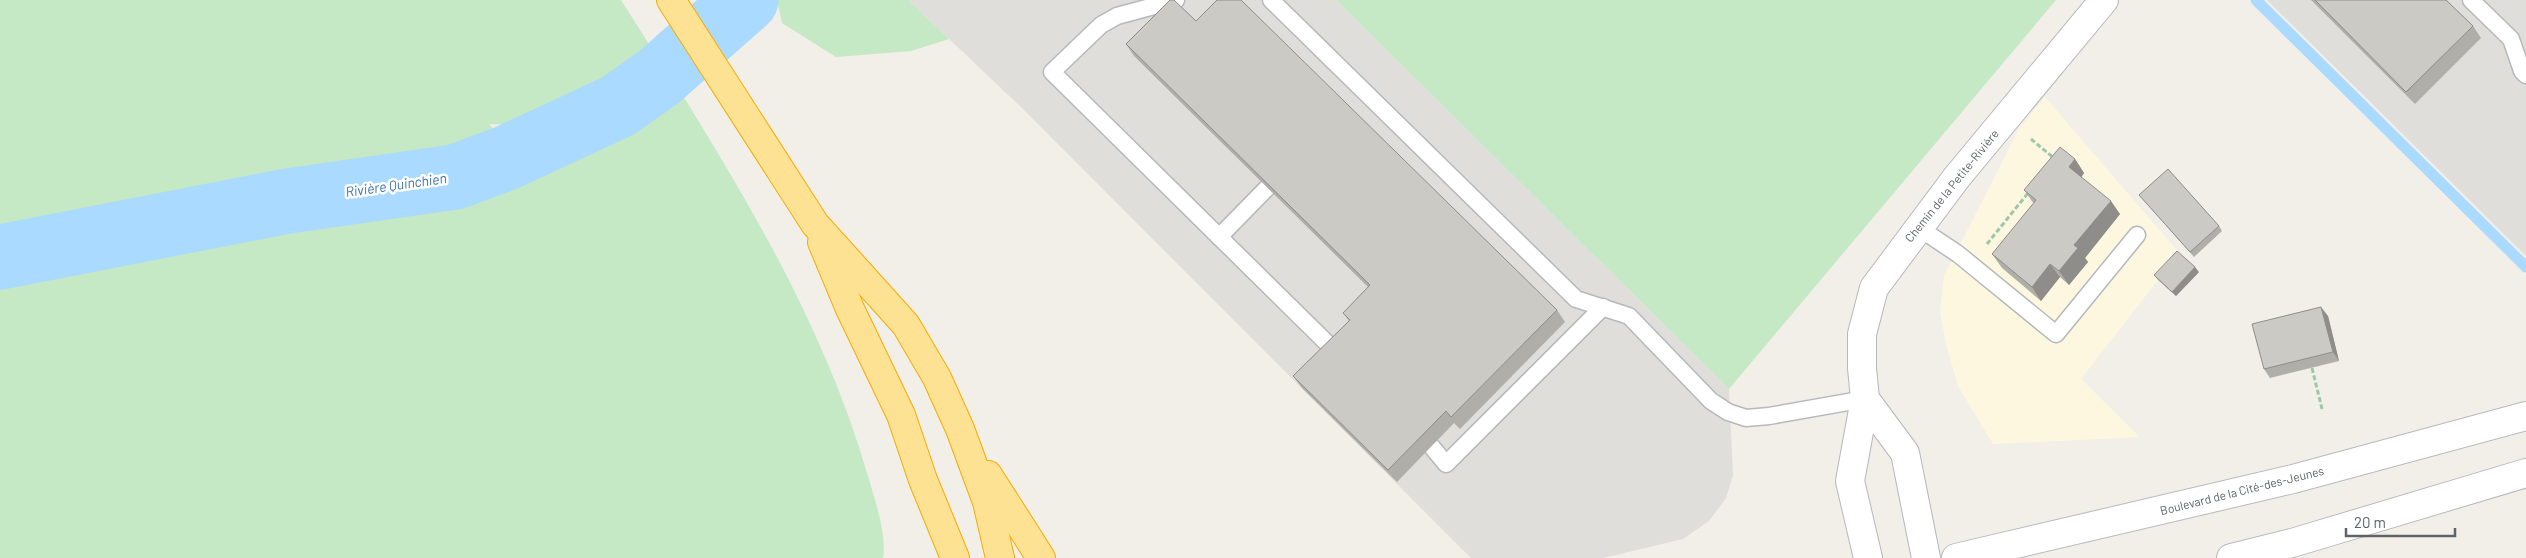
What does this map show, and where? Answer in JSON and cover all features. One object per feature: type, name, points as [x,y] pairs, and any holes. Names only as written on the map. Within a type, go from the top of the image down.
[{"type":"highway","points":[[671,0],[815,224],[906,325],[937,378],[960,429],[987,502],[1000,558]]},
{"type":"highway","points":[[815,224],[850,309],[901,415],[923,480],[955,558]]},
{"type":"highway","points":[[960,429],[1041,558]]},
{"type":"main road","name":"Chemin de la Petite-Rivière","points":[[1868,558],[1850,481],[1865,399],[1862,368],[1862,334],[1874,288],[1957,177],[2104,0]]},
{"type":"main road","points":[[1865,399],[1905,453],[1926,558]]},
{"type":"main road","name":"Boulevard de la Cité-des-Jeunes","points":[[1956,558],[2293,479],[2526,416]]},
{"type":"main road","points":[[2231,558],[2292,543],[2526,473]]},
{"type":"lane","points":[[1176,0],[1117,16],[1101,25],[1052,72],[1337,353]]},
{"type":"lane","points":[[1272,0],[1576,298],[1629,316],[1711,401],[1728,412],[1746,418],[1769,416],[1865,399]]},
{"type":"lane","points":[[2471,0],[2511,39],[2522,71],[2526,75]]},
{"type":"lane","points":[[1219,237],[1268,187]]},
{"type":"lane","points":[[1919,228],[1958,254],[2056,334],[2137,235]]},
{"type":"lane","points":[[2008,295],[2020,283]]},
{"type":"lane","points":[[1432,446],[1446,464],[1603,307]]},
{"type":"path","points":[[2026,135],[2056,160],[2058,165]]},
{"type":"path","points":[[2049,167],[2056,160]]},
{"type":"path","points":[[1999,229],[2030,190]]},
{"type":"path","points":[[2312,368],[2322,409]]},
{"type":"shaded area","points":[[908,0],[1336,0],[1729,389],[1733,475],[1726,498],[1709,521],[1683,539],[1603,558],[1471,558],[1021,107]]},
{"type":"shaded area","points":[[2267,0],[2526,0],[2526,256]]},
{"type":"shaded area","points":[[2045,97],[2181,255],[2158,280],[2081,379],[2140,437],[1993,444],[1958,386],[1946,344],[1940,311],[1944,276],[2019,129]]},
{"type":"green space","points":[[0,0],[621,0],[654,52],[602,101],[550,118],[518,125],[489,124],[525,161],[557,149],[675,83],[759,224],[808,320],[830,369],[850,420],[876,504],[882,527],[883,558],[0,558]]},
{"type":"green space","points":[[777,0],[908,0],[949,39],[911,51],[836,57],[782,23]]},
{"type":"green space","points":[[1336,0],[2056,0],[1729,389]]},
{"type":"building","points":[[1170,0],[1174,0],[1196,21],[1217,0],[1241,0],[1557,310],[1451,417],[1446,411],[1388,470],[1293,376],[1350,320],[1343,313],[1370,285],[1126,44]]},
{"type":"building","points":[[2315,0],[2446,0],[2473,26],[2406,92]]},
{"type":"building","points":[[2060,147],[2075,159],[2069,167],[2111,201],[2074,245],[2078,248],[2059,271],[2050,264],[2032,287],[1992,254],[2036,200],[2024,190]]},
{"type":"building","points":[[2168,169],[2219,226],[2190,252],[2139,195]]},
{"type":"building","points":[[2177,251],[2195,267],[2172,292],[2154,275]]},
{"type":"building","points":[[2321,307],[2333,352],[2264,369],[2252,324]]},
{"type":"waterway","name":"Rivière Quinchien","points":[[0,257],[288,201],[455,177],[506,158],[618,106],[659,77],[746,0]]},
{"type":"waterway","points":[[2256,0],[2526,267]]}]
